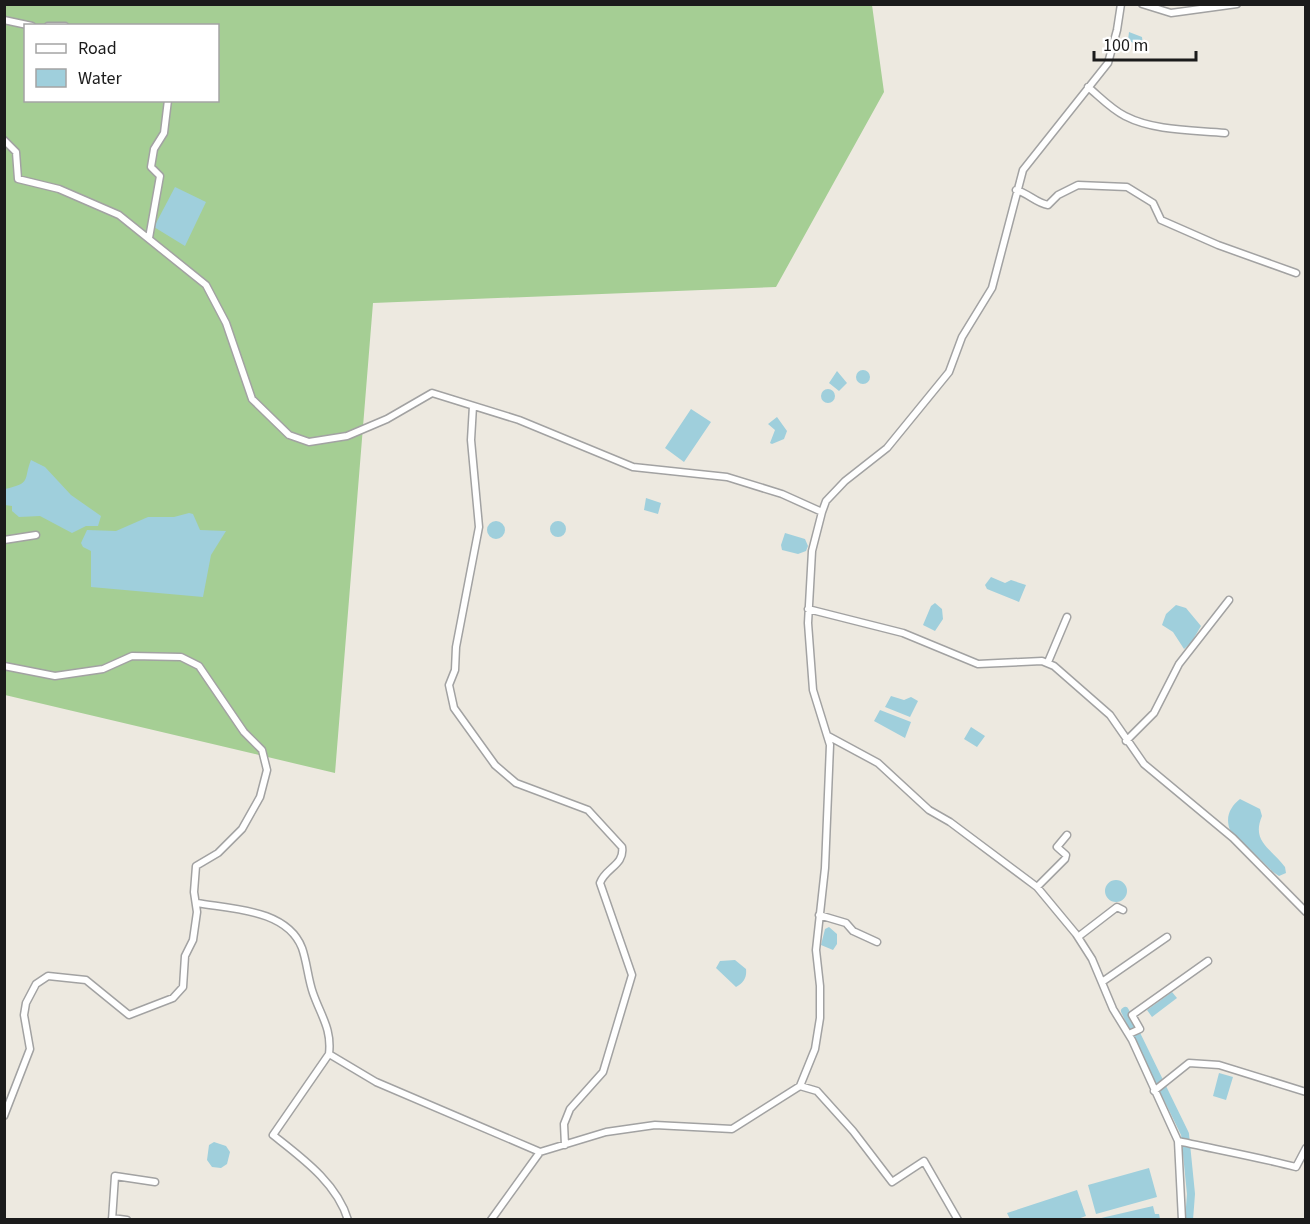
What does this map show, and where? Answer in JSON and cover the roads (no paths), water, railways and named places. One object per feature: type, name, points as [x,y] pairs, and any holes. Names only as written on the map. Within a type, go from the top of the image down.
[{"type":"street","points":[[491,1220],[540,1152],[606,1132],[656,1125],[732,1129],[800,1086],[814,1049],[820,1018],[820,986],[816,950],[825,868],[830,745],[813,690],[808,609],[812,551],[822,512],[826,501],[845,481],[887,448],[949,372],[962,336],[992,288],[1023,170],[1107,63],[1117,30],[1121,4]]},
{"type":"street","points":[[1142,4],[1170,13],[1237,4]]},
{"type":"street","points":[[4,20],[24,24]]},
{"type":"street","points":[[1088,87],[1121,114],[1136,121],[1167,128],[1225,133]]},
{"type":"street","points":[[149,238],[160,176],[151,167],[154,149],[164,133],[168,102]]},
{"type":"street","points":[[4,140],[16,152],[18,179],[59,189],[119,215],[206,285],[226,323],[252,399],[290,435],[309,442],[347,436],[387,419],[432,393],[519,420],[633,467],[728,477],[782,494],[822,512]]},
{"type":"street","points":[[1016,190],[1029,194],[1040,203],[1048,205],[1058,195],[1078,185],[1128,187],[1153,203],[1161,220],[1218,245],[1296,273]]},
{"type":"street","points":[[473,406],[471,440],[478,527],[456,647],[455,670],[449,685],[454,708],[495,765],[516,783],[588,810],[622,847],[623,853],[622,858],[604,875],[600,883],[632,975],[603,1072],[570,1109],[564,1124],[565,1144]]},
{"type":"street","points":[[4,540],[36,536]]},
{"type":"street","points":[[1126,741],[1154,712],[1179,664],[1229,600]]},
{"type":"street","points":[[808,609],[903,633],[978,664],[1048,662],[1110,715],[1144,764],[1233,838],[1305,912]]},
{"type":"street","points":[[1048,662],[1068,617]]},
{"type":"street","points":[[4,666],[55,675],[103,669],[132,656],[181,657],[199,666],[244,732],[262,750],[267,770],[260,797],[242,829],[218,853],[196,866],[194,892],[197,903],[193,940],[185,956],[183,987],[173,998],[129,1015],[86,980],[48,976],[36,984],[26,1003],[24,1015],[30,1049],[4,1116]]},
{"type":"street","points":[[827,736],[878,763],[929,810],[950,822],[1036,887],[1078,937],[1113,1008],[1129,1034],[1178,1141],[1182,1220]]},
{"type":"street","points":[[1036,887],[1065,859],[1066,855],[1057,847],[1067,835]]},
{"type":"street","points":[[197,903],[266,915],[295,938],[302,948],[317,1004],[328,1024],[331,1038],[328,1054],[273,1135],[322,1177],[339,1199],[348,1220]]},
{"type":"street","points":[[1078,937],[1117,908],[1124,910]]},
{"type":"street","points":[[819,915],[846,923],[853,930],[878,942]]},
{"type":"street","points":[[1102,982],[1167,937]]},
{"type":"street","points":[[1129,1034],[1140,1029],[1132,1015],[1208,961]]},
{"type":"street","points":[[328,1054],[376,1082],[540,1152]]},
{"type":"street","points":[[1154,1091],[1189,1064],[1219,1065],[1305,1092]]},
{"type":"street","points":[[800,1086],[817,1092],[853,1131],[892,1182],[924,1161],[958,1220]]},
{"type":"street","points":[[1178,1141],[1230,1153],[1244,1153],[1296,1167],[1305,1148]]},
{"type":"street","points":[[127,1220],[112,1219],[115,1176],[156,1182]]},
{"type":"water","points":[[1129,32],[1142,37],[1143,46],[1140,47],[1128,40]]},
{"type":"water","points":[[175,187],[206,202],[185,246],[154,227]]},
{"type":"water","points":[[863,370],[868,372],[870,377],[868,382],[863,384],[858,382],[856,377],[858,372]]},
{"type":"water","points":[[837,371],[847,383],[839,391],[829,383]]},
{"type":"water","points":[[828,389],[833,391],[835,396],[833,401],[828,403],[823,401],[821,396],[823,391]]},
{"type":"water","points":[[691,409],[711,422],[684,462],[665,448]]},
{"type":"water","points":[[777,417],[787,431],[784,439],[772,444],[770,443],[775,430],[768,424]]},
{"type":"water","points":[[31,460],[45,467],[71,495],[101,516],[98,526],[86,526],[72,533],[40,516],[19,517],[12,511],[12,506],[5,505],[5,489],[19,485],[25,480]]},
{"type":"water","points":[[646,498],[661,503],[658,514],[644,510]]},
{"type":"water","points":[[193,514],[200,530],[226,531],[211,555],[203,597],[91,587],[91,551],[83,547],[81,543],[87,530],[116,531],[148,517],[174,517]]},
{"type":"water","points":[[496,521],[502,524],[505,530],[502,536],[496,539],[490,536],[487,530],[490,524]]},
{"type":"water","points":[[555,521],[561,521],[566,529],[564,535],[555,537],[550,532],[550,526]]},
{"type":"water","points":[[785,533],[805,539],[808,546],[806,551],[798,554],[782,550],[781,545]]},
{"type":"water","points":[[991,577],[1005,583],[1011,580],[1026,585],[1019,602],[987,589],[985,585]]},
{"type":"water","points":[[935,603],[942,609],[943,619],[935,631],[923,625],[931,606]]},
{"type":"water","points":[[1176,605],[1186,608],[1201,626],[1191,643],[1184,649],[1173,632],[1162,625],[1166,614]]},
{"type":"water","points":[[891,696],[904,700],[911,697],[918,701],[910,717],[885,707]]},
{"type":"water","points":[[880,710],[911,722],[905,738],[874,721]]},
{"type":"water","points":[[971,727],[985,736],[977,747],[964,739]]},
{"type":"water","points":[[1240,799],[1260,809],[1261,839],[1285,867],[1286,873],[1279,876],[1273,872],[1230,830],[1229,813]]},
{"type":"water","points":[[1116,880],[1124,883],[1127,891],[1124,899],[1116,902],[1108,899],[1105,891],[1108,883]]},
{"type":"water","points":[[829,927],[837,934],[837,944],[833,950],[821,945],[825,929]]},
{"type":"water","points":[[735,960],[746,969],[743,982],[736,987],[716,968],[720,961]]},
{"type":"water","points":[[1172,992],[1177,998],[1152,1017],[1147,1010]]},
{"type":"water","points":[[1219,1073],[1233,1077],[1226,1100],[1213,1096]]},
{"type":"water","points":[[214,1142],[226,1146],[230,1152],[227,1164],[221,1168],[212,1167],[207,1160],[209,1145]]},
{"type":"water","points":[[1149,1168],[1157,1197],[1096,1214],[1088,1185]]},
{"type":"water","points":[[1077,1190],[1086,1216],[1075,1220],[1010,1219],[1007,1213]]},
{"type":"water","points":[[1153,1206],[1155,1214],[1159,1214],[1160,1219],[1097,1219]]},
{"type":"waterway","points":[[1125,1011],[1185,1134],[1191,1194],[1189,1220]]}]
